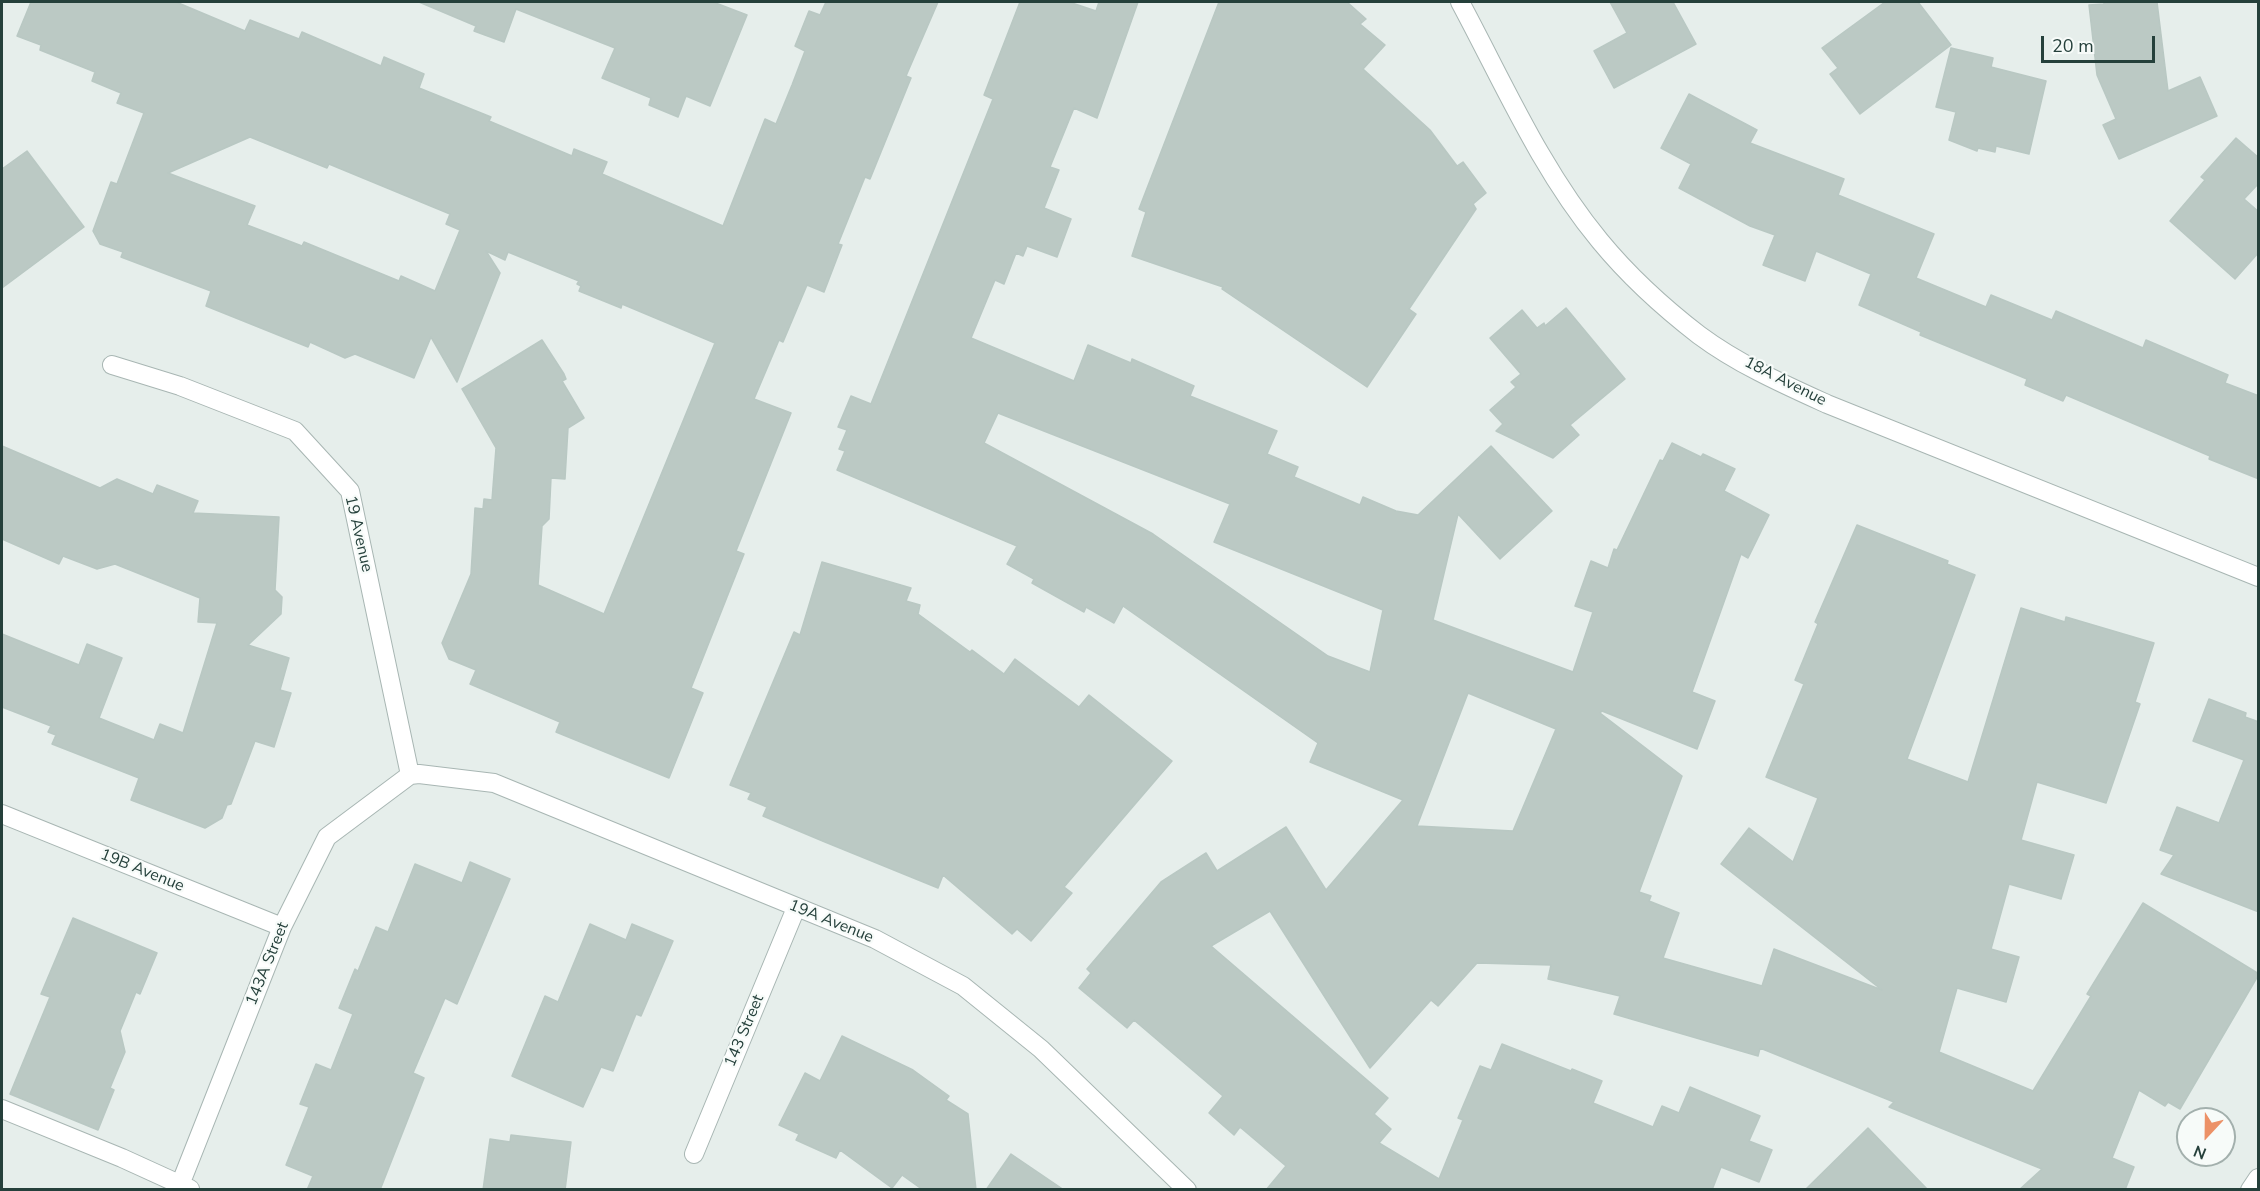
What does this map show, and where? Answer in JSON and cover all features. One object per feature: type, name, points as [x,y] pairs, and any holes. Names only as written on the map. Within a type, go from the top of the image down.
[{"type":"street","name":"18A Avenue","points":[[1460,2],[1532,136],[1569,198],[1600,241],[1641,285],[1700,335],[1763,375],[1827,404],[2259,577]]},
{"type":"street","name":"19 Avenue","points":[[112,365],[180,386],[296,431],[350,491],[410,775]]},
{"type":"street","name":"19A Avenue","points":[[410,775],[419,774],[494,783],[875,939],[963,986],[1041,1049],[1186,1190]]},
{"type":"street","name":"143A Street","points":[[183,1188],[282,927],[327,837],[410,775]]},
{"type":"street","name":"19B Avenue","points":[[2,814],[282,927]]},
{"type":"street","name":"143 Street","points":[[694,1154],[796,908]]},
{"type":"street","points":[[2,1109],[183,1188]]},
{"type":"street","points":[[2250,1190],[2259,1178]]},
{"type":"building","points":[[31,2],[176,2],[245,31],[250,20],[299,39],[302,32],[381,66],[384,57],[424,74],[419,88],[491,117],[489,121],[572,156],[574,149],[607,162],[602,174],[723,226],[765,119],[776,124],[792,85],[805,51],[795,46],[809,11],[820,15],[826,2],[938,2],[906,76],[911,78],[870,179],[865,177],[838,244],[842,245],[824,292],[807,285],[783,342],[779,340],[754,399],[791,413],[736,551],[744,554],[691,688],[703,693],[669,778],[556,732],[560,722],[470,684],[476,670],[449,659],[442,643],[471,574],[475,508],[483,509],[484,499],[492,500],[496,448],[462,389],[542,340],[564,374],[566,379],[562,381],[584,418],[568,428],[565,479],[551,478],[549,519],[542,526],[538,585],[604,614],[715,343],[622,304],[621,308],[579,291],[581,286],[577,284],[579,281],[508,252],[505,260],[486,251],[500,273],[457,382],[431,337],[414,378],[355,354],[345,358],[310,342],[308,347],[206,306],[211,291],[121,257],[123,252],[100,244],[93,231],[111,182],[117,184],[144,113],[117,103],[121,93],[92,81],[95,72],[40,50],[41,45],[17,36]],"holes":[[[250,137],[327,168],[329,164],[450,214],[446,224],[460,230],[435,291],[401,276],[399,281],[304,242],[302,246],[247,225],[255,206],[168,173]]]},
{"type":"building","points":[[419,2],[713,2],[747,15],[710,106],[686,96],[678,117],[649,105],[651,98],[602,78],[615,48],[516,9],[504,42],[474,31],[476,26]]},
{"type":"building","points":[[1020,2],[1069,2],[1096,11],[1099,2],[1138,2],[1097,118],[1074,108],[1050,167],[1059,170],[1044,208],[1071,219],[1057,257],[1027,246],[1023,256],[1016,253],[1004,284],[995,280],[971,338],[1074,381],[1088,345],[1131,363],[1132,359],[1194,386],[1190,396],[1277,431],[1267,454],[1298,467],[1294,477],[1360,505],[1363,497],[1396,511],[1418,515],[1491,446],[1552,511],[1500,559],[1458,514],[1433,620],[1573,672],[1593,612],[1575,606],[1591,561],[1608,568],[1614,549],[1617,550],[1660,460],[1663,461],[1672,443],[1701,457],[1703,454],[1735,469],[1724,491],[1769,515],[1748,558],[1741,554],[1692,692],[1715,701],[1697,749],[1602,711],[1600,713],[1682,776],[1639,892],[1651,896],[1649,901],[1679,913],[1663,958],[1762,986],[1774,949],[1882,990],[1721,864],[1749,828],[1793,862],[1818,798],[1766,777],[1804,684],[1795,680],[1818,624],[1815,622],[1857,525],[1948,561],[1947,564],[1975,575],[1907,759],[1968,782],[2021,608],[2065,622],[2066,617],[2154,643],[2135,702],[2140,704],[2106,803],[2037,782],[2021,840],[2074,855],[2061,899],[2009,884],[1991,949],[2019,957],[2006,1002],[1957,988],[1939,1052],[2033,1091],[2091,996],[2087,994],[2143,903],[2259,974],[2181,1107],[2168,1102],[2165,1106],[2139,1090],[2112,1158],[2134,1167],[2125,1190],[2019,1190],[2042,1169],[1889,1107],[1894,1102],[1760,1048],[1758,1056],[1614,1014],[1620,996],[1548,979],[1551,965],[1477,963],[1438,1006],[1431,1000],[1370,1068],[1270,911],[1211,946],[1388,1098],[1374,1114],[1391,1129],[1379,1143],[1439,1179],[1463,1120],[1458,1118],[1480,1066],[1491,1070],[1502,1044],[1602,1081],[1593,1103],[1653,1127],[1662,1106],[1679,1113],[1690,1087],[1760,1116],[1749,1141],[1772,1150],[1759,1182],[1721,1167],[1712,1190],[1266,1190],[1286,1166],[1240,1127],[1234,1135],[1209,1113],[1223,1096],[1134,1020],[1127,1028],[1079,988],[1091,973],[1087,969],[1161,882],[1206,853],[1217,871],[1286,827],[1326,890],[1403,800],[1310,762],[1318,743],[1123,606],[1114,623],[1086,607],[1084,612],[1032,583],[1034,579],[1007,564],[1017,546],[837,470],[845,451],[839,449],[847,430],[838,427],[851,396],[871,404],[993,99],[984,95]],"holes":[[[998,413],[1230,504],[1214,542],[1383,610],[1370,672],[1328,656],[1153,534],[984,443]],[[1468,693],[1556,729],[1513,831],[1417,826]]]},
{"type":"building","points":[[1219,2],[1347,2],[1366,19],[1360,24],[1385,45],[1363,69],[1430,130],[1457,166],[1463,162],[1486,193],[1473,204],[1476,209],[1409,309],[1416,314],[1367,387],[1222,289],[1223,287],[1132,256],[1146,212],[1139,209]]},
{"type":"building","points":[[1610,2],[1673,2],[1696,44],[1614,88],[1594,51],[1627,33]]},
{"type":"building","points":[[1885,2],[1918,2],[1951,45],[1860,114],[1830,74],[1838,68],[1822,48]]},
{"type":"building","points":[[2104,2],[2157,2],[2168,91],[2200,77],[2217,116],[2119,159],[2103,125],[2116,119],[2097,75],[2089,5],[2104,4]]},
{"type":"building","points":[[1951,48],[1993,58],[1991,67],[2046,81],[2029,154],[1996,146],[1995,152],[1978,148],[1977,151],[1949,140],[1956,112],[1936,107]]},
{"type":"building","points":[[1689,94],[1757,130],[1750,143],[1844,179],[1838,195],[1934,234],[1916,278],[1986,307],[1991,295],[2052,320],[2056,311],[2143,348],[2146,340],[2228,375],[2225,383],[2259,396],[2259,479],[2066,395],[2063,401],[2025,385],[2027,379],[1920,335],[1921,332],[1859,305],[1871,274],[1816,251],[1805,281],[1763,265],[1775,235],[1750,226],[1679,188],[1691,164],[1661,148]]},
{"type":"building","points":[[2236,138],[2259,158],[2259,183],[2244,199],[2259,212],[2259,252],[2235,279],[2170,221],[2205,180],[2201,177]]},
{"type":"building","points":[[27,151],[84,227],[2,288],[2,169]]},
{"type":"building","points":[[1566,308],[1625,379],[1570,425],[1579,435],[1553,458],[1496,431],[1503,424],[1490,410],[1516,387],[1511,382],[1521,374],[1490,338],[1522,310],[1537,328],[1544,323],[1545,326]]},
{"type":"building","points":[[2,446],[100,488],[117,479],[153,494],[157,485],[198,501],[193,513],[279,517],[275,590],[282,597],[281,614],[248,645],[289,658],[280,690],[291,693],[274,747],[255,741],[231,804],[227,805],[222,818],[205,828],[131,800],[139,778],[52,744],[56,735],[48,732],[51,726],[2,707],[2,634],[79,665],[87,644],[122,658],[99,718],[154,740],[160,724],[183,733],[217,623],[198,622],[200,598],[115,564],[97,569],[63,556],[59,564],[2,539]]},
{"type":"building","points":[[822,562],[911,588],[906,601],[920,605],[918,614],[970,652],[972,650],[1004,674],[1015,659],[1079,707],[1089,695],[1172,761],[1064,887],[1072,893],[1031,941],[1017,929],[1012,934],[943,875],[938,888],[763,816],[767,807],[748,799],[751,793],[730,785],[794,632],[800,635]]},
{"type":"building","points":[[2209,699],[2246,713],[2245,717],[2259,722],[2259,912],[2161,874],[2174,855],[2160,850],[2177,807],[2219,823],[2244,760],[2193,741]]},
{"type":"building","points":[[470,862],[510,879],[457,1004],[445,998],[413,1073],[424,1078],[380,1190],[307,1190],[313,1176],[286,1165],[309,1107],[300,1104],[316,1064],[331,1070],[353,1014],[339,1008],[355,969],[358,971],[376,927],[388,932],[415,864],[462,883]]},
{"type":"building","points":[[73,918],[157,953],[140,994],[136,992],[120,1031],[125,1052],[110,1088],[114,1090],[98,1130],[10,1094],[50,997],[41,994]]},
{"type":"building","points":[[590,924],[626,940],[632,924],[673,941],[641,1016],[636,1014],[613,1071],[601,1067],[583,1107],[512,1076],[545,996],[558,1002]]},
{"type":"building","points":[[842,1036],[913,1070],[949,1096],[946,1100],[968,1114],[976,1190],[923,1190],[902,1175],[892,1188],[840,1150],[836,1158],[796,1140],[799,1134],[779,1125],[805,1073],[820,1081]]},
{"type":"building","points":[[1868,1128],[1928,1190],[1805,1190]]},
{"type":"building","points":[[511,1135],[571,1142],[565,1190],[483,1190],[490,1139],[510,1142]]},
{"type":"building","points":[[1011,1154],[1064,1190],[986,1190]]}]
